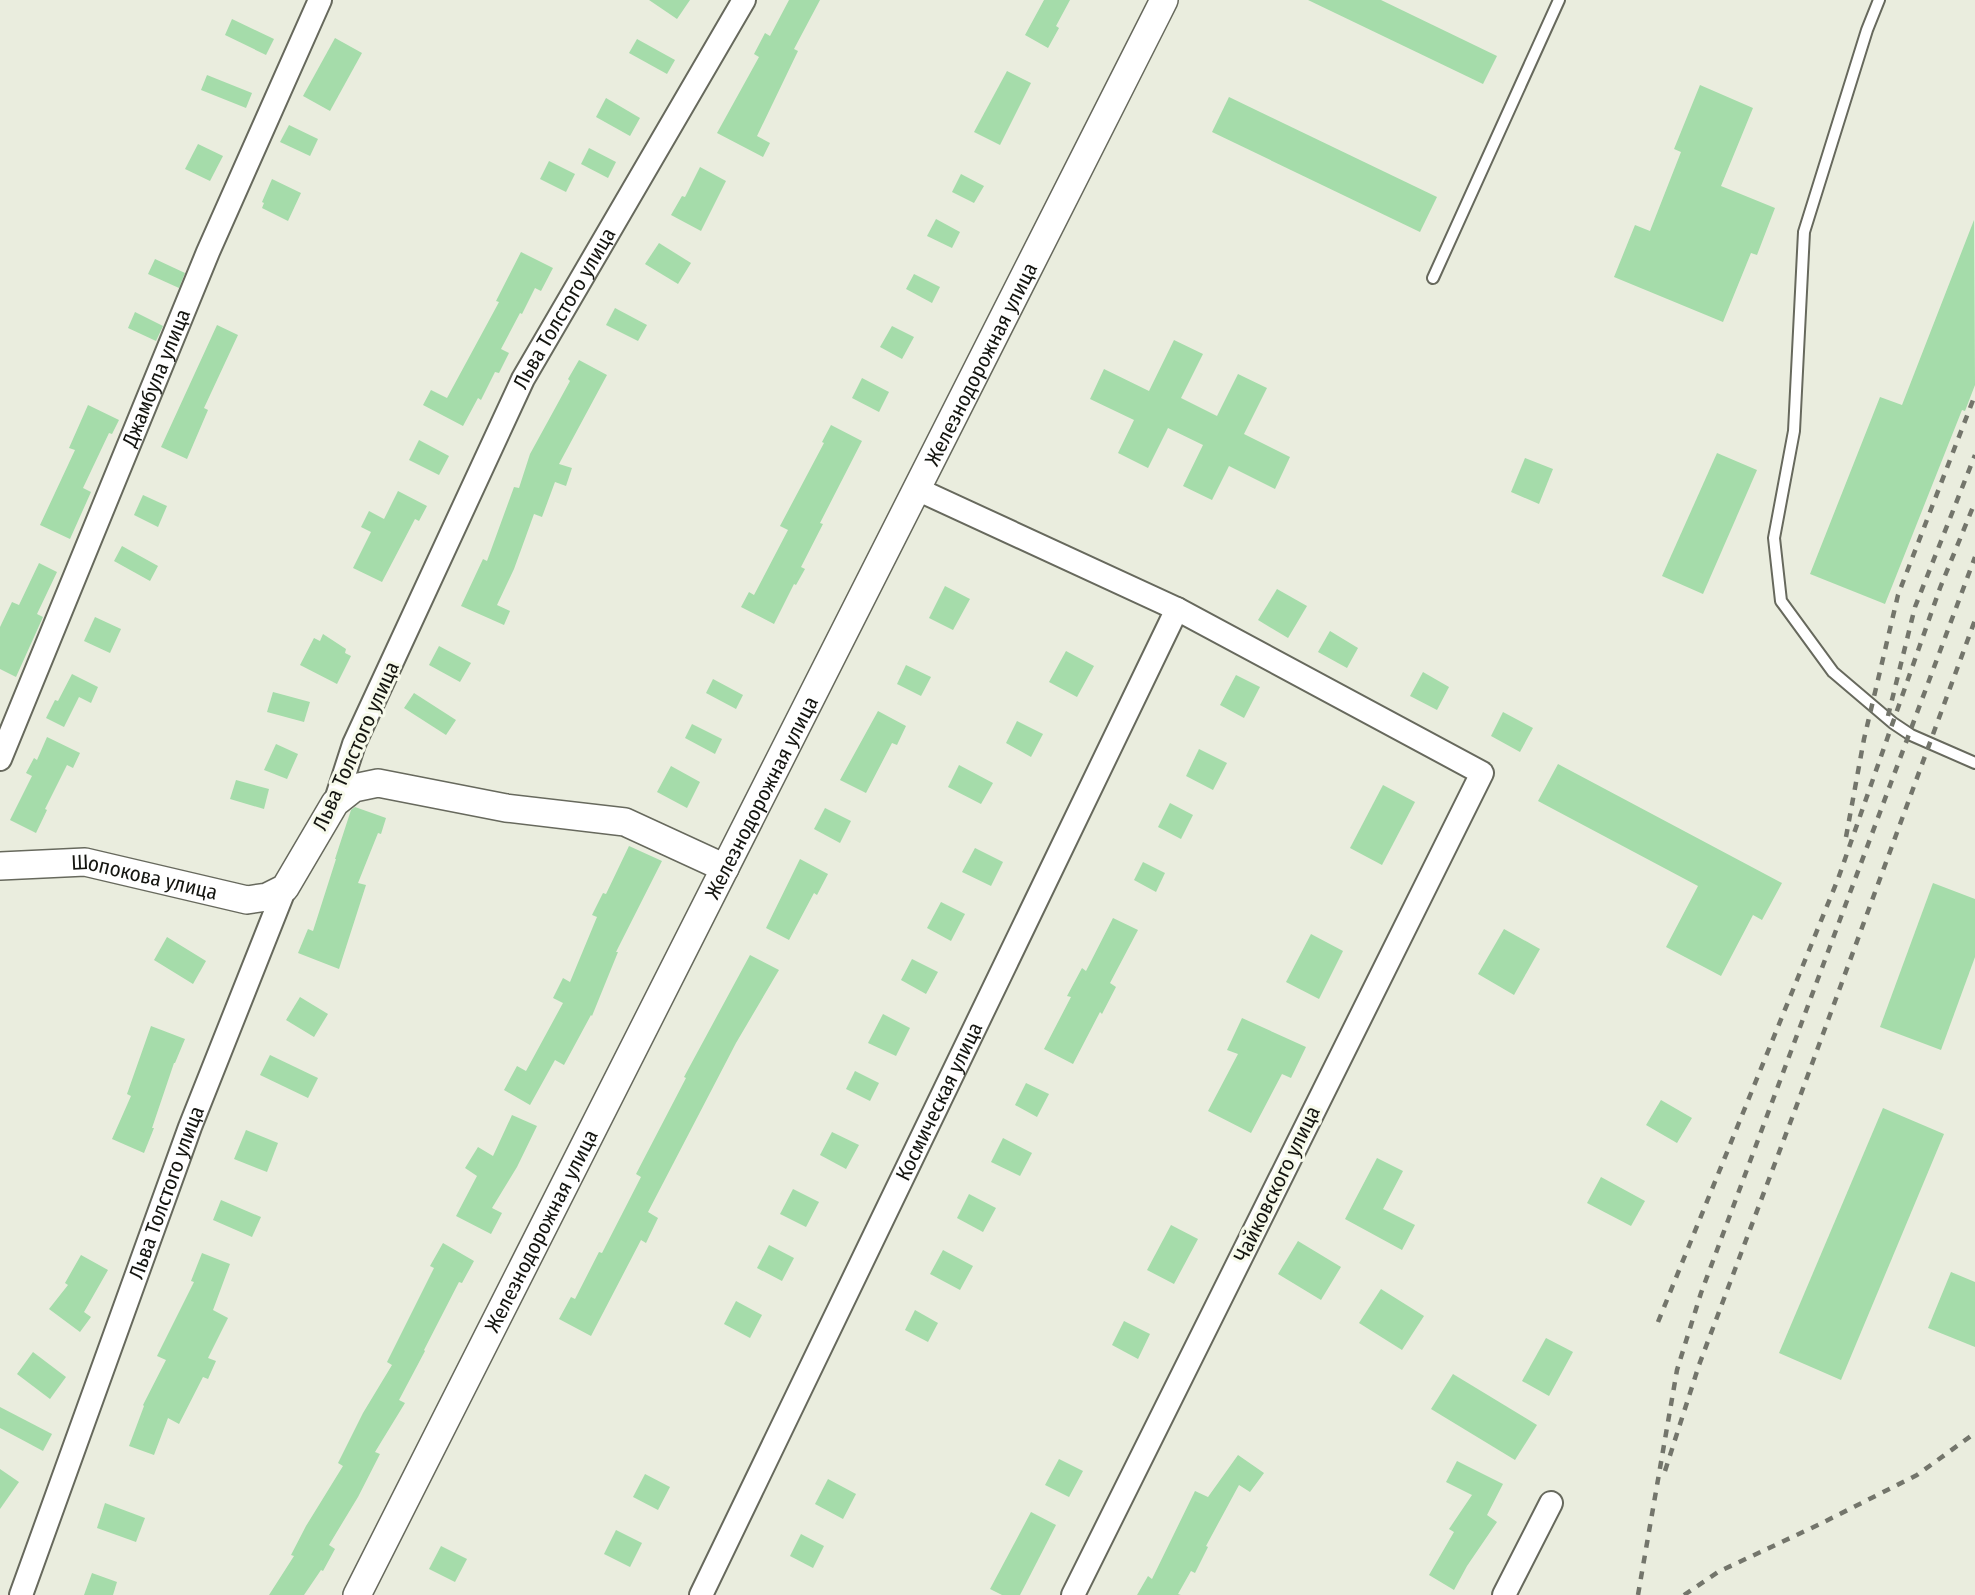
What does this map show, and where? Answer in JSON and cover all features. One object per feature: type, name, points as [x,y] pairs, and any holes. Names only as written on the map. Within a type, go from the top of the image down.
[{"type":"street","name":"Джамбула улица","points":[[0,759],[208,252],[320,0]]},
{"type":"street","name":"Льва Толстого улица","points":[[21,1595],[190,1127],[285,888],[335,803],[354,744],[523,379],[744,0]]},
{"type":"street","name":"Железнодорожная улица","points":[[357,1595],[919,490],[1164,0]]},
{"type":"street","points":[[919,490],[1177,609]]},
{"type":"street","name":"Чайковского улица","points":[[1072,1595],[1482,773],[1177,609]]},
{"type":"street","name":"Космическая улица","points":[[701,1595],[1177,609]]},
{"type":"street","points":[[335,803],[354,788],[378,783],[506,808],[626,822],[725,868]]},
{"type":"street","name":"Шопокова улица","points":[[0,866],[85,862],[247,900],[267,897],[285,888]]},
{"type":"street","points":[[1504,1595],[1551,1503]]},
{"type":"lane","points":[[1433,278],[1559,0]]},
{"type":"lane","points":[[1879,0],[1867,30],[1804,232],[1794,431],[1774,538],[1781,601],[1833,672],[1893,723],[1911,735],[1975,763]]},
{"type":"building","points":[[649,0],[690,0],[677,19]]},
{"type":"building","points":[[789,0],[820,0],[794,49],[798,51],[757,136],[770,143],[763,157],[717,133],[759,57],[754,54],[765,33],[770,36]]},
{"type":"building","points":[[1044,0],[1070,0],[1056,26],[1059,28],[1048,48],[1025,35]]},
{"type":"building","points":[[1308,0],[1381,0],[1497,56],[1483,84]]},
{"type":"building","points":[[232,19],[274,39],[266,55],[225,35]]},
{"type":"building","points":[[335,38],[362,53],[330,111],[303,96]]},
{"type":"building","points":[[637,39],[675,60],[667,74],[629,53]]},
{"type":"building","points":[[1007,71],[1031,83],[1000,145],[974,132]]},
{"type":"building","points":[[207,75],[252,93],[246,108],[201,90]]},
{"type":"building","points":[[1700,85],[1753,108],[1721,186],[1775,208],[1757,255],[1751,253],[1723,322],[1614,277],[1635,225],[1650,231],[1681,152],[1674,149]]},
{"type":"building","points":[[1229,97],[1437,197],[1420,232],[1212,132]]},
{"type":"building","points":[[606,98],[640,118],[630,136],[596,117]]},
{"type":"building","points":[[289,125],[318,139],[310,156],[280,142]]},
{"type":"building","points":[[198,144],[223,156],[210,181],[185,169]]},
{"type":"building","points":[[589,148],[616,162],[608,178],[581,164]]},
{"type":"building","points":[[549,161],[575,174],[566,192],[540,179]]},
{"type":"building","points":[[700,167],[726,181],[701,231],[671,215],[682,196],[685,197]]},
{"type":"building","points":[[961,174],[984,186],[974,203],[952,192]]},
{"type":"building","points":[[272,179],[301,193],[288,221],[262,208],[264,203],[262,202]]},
{"type":"building","points":[[936,219],[960,232],[952,248],[927,236]]},
{"type":"building","points":[[1974,220],[1975,385],[1965,411],[1962,410],[1885,604],[1810,574],[1880,397],[1902,405]]},
{"type":"building","points":[[659,243],[691,263],[678,284],[645,264]]},
{"type":"building","points":[[521,252],[553,268],[541,291],[535,288],[522,314],[520,313],[501,349],[509,353],[499,373],[495,372],[481,400],[478,398],[463,426],[423,405],[431,390],[447,398],[499,302],[496,301]]},
{"type":"building","points":[[155,259],[185,273],[179,288],[148,274]]},
{"type":"building","points":[[914,274],[940,287],[932,303],[906,289]]},
{"type":"building","points":[[615,308],[647,325],[638,341],[606,325]]},
{"type":"building","points":[[135,312],[163,326],[156,341],[128,328]]},
{"type":"building","points":[[217,325],[238,335],[204,408],[208,410],[187,459],[161,447]]},
{"type":"building","points":[[892,326],[914,337],[902,359],[880,347]]},
{"type":"building","points":[[1174,340],[1203,354],[1181,398],[1217,416],[1238,374],[1267,388],[1244,434],[1290,457],[1275,489],[1229,466],[1212,500],[1183,486],[1203,445],[1168,428],[1148,468],[1118,453],[1134,420],[1090,399],[1104,369],[1149,391]]},
{"type":"building","points":[[579,360],[607,375],[559,464],[572,468],[566,486],[555,482],[542,517],[534,514],[514,569],[497,605],[510,611],[504,625],[461,606],[483,559],[487,561],[514,487],[519,488],[530,454]]},
{"type":"building","points":[[862,378],[889,392],[879,412],[852,398]]},
{"type":"building","points":[[88,405],[119,420],[112,434],[109,433],[83,488],[91,492],[70,539],[40,525],[75,450],[69,448]]},
{"type":"building","points":[[831,425],[862,441],[820,523],[823,524],[801,567],[805,569],[796,585],[794,584],[774,624],[741,607],[749,592],[754,595],[788,530],[780,526],[824,443],[822,442]]},
{"type":"building","points":[[419,440],[449,456],[439,475],[409,460]]},
{"type":"building","points":[[1717,453],[1757,470],[1703,594],[1662,576]]},
{"type":"building","points":[[1525,458],[1553,469],[1539,504],[1511,492]]},
{"type":"building","points":[[398,491],[427,506],[419,521],[415,519],[382,582],[353,568],[371,532],[361,527],[369,511],[384,519]]},
{"type":"building","points":[[143,495],[167,506],[158,527],[134,515]]},
{"type":"building","points":[[122,546],[158,566],[150,581],[114,561]]},
{"type":"building","points":[[39,563],[57,572],[37,614],[43,617],[16,677],[0,669],[0,627],[12,602],[19,605]]},
{"type":"building","points":[[945,586],[970,599],[953,630],[929,618]]},
{"type":"building","points":[[1277,589],[1307,606],[1288,638],[1258,620]]},
{"type":"building","points":[[95,617],[121,629],[110,653],[84,641]]},
{"type":"building","points":[[1330,631],[1358,648],[1347,668],[1318,652]]},
{"type":"building","points":[[323,634],[346,649],[345,653],[351,656],[337,684],[300,665],[314,638],[320,641]]},
{"type":"building","points":[[439,646],[471,663],[460,682],[429,665]]},
{"type":"building","points":[[1066,651],[1094,666],[1077,697],[1049,682]]},
{"type":"building","points":[[906,665],[931,677],[921,696],[897,684]]},
{"type":"building","points":[[1423,672],[1449,687],[1437,710],[1410,696]]},
{"type":"building","points":[[72,674],[98,687],[91,703],[79,697],[64,727],[46,718]]},
{"type":"building","points":[[1236,675],[1260,687],[1244,718],[1220,705]]},
{"type":"building","points":[[713,679],[743,695],[736,709],[706,693]]},
{"type":"building","points":[[273,692],[310,702],[304,722],[267,712]]},
{"type":"building","points":[[414,693],[456,720],[446,735],[404,708]]},
{"type":"building","points":[[878,711],[906,726],[897,745],[892,743],[866,793],[840,780]]},
{"type":"building","points":[[1503,712],[1533,728],[1520,752],[1491,736]]},
{"type":"building","points":[[1017,721],[1043,734],[1031,757],[1006,743]]},
{"type":"building","points":[[692,724],[722,739],[715,754],[685,738]]},
{"type":"building","points":[[47,737],[80,753],[73,768],[67,765],[36,833],[10,820],[32,776],[26,773],[34,758],[37,760]]},
{"type":"building","points":[[276,744],[298,754],[287,779],[264,770]]},
{"type":"building","points":[[1199,749],[1227,763],[1213,790],[1186,776]]},
{"type":"building","points":[[1558,764],[1782,883],[1762,920],[1753,915],[1721,976],[1666,947],[1698,886],[1538,801]]},
{"type":"building","points":[[959,765],[993,783],[981,804],[948,787]]},
{"type":"building","points":[[671,766],[700,782],[687,808],[657,792]]},
{"type":"building","points":[[236,780],[269,789],[264,809],[230,799]]},
{"type":"building","points":[[1383,785],[1415,802],[1382,865],[1350,848]]},
{"type":"building","points":[[1170,803],[1193,815],[1181,839],[1158,827]]},
{"type":"building","points":[[355,807],[386,818],[358,883],[366,885],[339,969],[298,953],[308,929],[313,931],[351,810]]},
{"type":"building","points":[[825,808],[851,821],[840,843],[814,829]]},
{"type":"building","points":[[629,846],[662,861],[616,952],[618,952],[592,1016],[564,1065],[555,1060],[530,1105],[504,1090],[517,1066],[526,1071],[563,1003],[553,998],[563,978],[570,982],[597,917],[592,915],[603,893],[606,894]]},
{"type":"building","points":[[975,848],[1003,862],[991,886],[962,872]]},
{"type":"building","points":[[800,859],[828,874],[817,895],[814,893],[789,940],[766,928]]},
{"type":"building","points":[[1143,862],[1165,873],[1156,892],[1134,880]]},
{"type":"building","points":[[1933,883],[1975,899],[1975,957],[1941,1050],[1880,1027]]},
{"type":"building","points":[[941,902],[965,914],[951,941],[927,928]]},
{"type":"building","points":[[1113,918],[1138,930],[1110,983],[1116,987],[1073,1064],[1044,1049],[1071,997],[1067,996],[1082,968],[1086,971]]},
{"type":"building","points":[[1504,929],[1540,949],[1514,995],[1478,974]]},
{"type":"building","points":[[1311,934],[1343,951],[1319,999],[1286,982]]},
{"type":"building","points":[[167,937],[206,961],[193,984],[154,960]]},
{"type":"building","points":[[750,955],[779,970],[736,1043],[648,1212],[658,1218],[646,1243],[641,1240],[591,1336],[559,1319],[571,1297],[575,1299],[599,1252],[602,1253],[641,1177],[636,1174],[686,1078],[684,1077]]},
{"type":"building","points":[[912,959],[938,972],[926,994],[901,980]]},
{"type":"building","points":[[300,997],[328,1014],[314,1037],[286,1020]]},
{"type":"building","points":[[883,1014],[910,1028],[896,1056],[868,1043]]},
{"type":"building","points":[[1242,1018],[1306,1047],[1291,1078],[1282,1074],[1251,1133],[1208,1111],[1238,1054],[1227,1050]]},
{"type":"building","points":[[151,1026],[185,1039],[174,1063],[144,1153],[112,1139],[131,1096],[127,1094]]},
{"type":"building","points":[[270,1055],[318,1078],[308,1098],[260,1075]]},
{"type":"building","points":[[855,1071],[879,1083],[870,1101],[846,1089]]},
{"type":"building","points":[[1026,1083],[1049,1094],[1037,1117],[1015,1105]]},
{"type":"building","points":[[1661,1100],[1692,1118],[1677,1143],[1646,1125]]},
{"type":"building","points":[[1883,1108],[1944,1134],[1841,1380],[1779,1353]]},
{"type":"building","points":[[512,1115],[537,1126],[517,1167],[492,1208],[502,1213],[491,1234],[456,1216],[477,1176],[465,1168],[478,1147],[493,1156]]},
{"type":"building","points":[[246,1130],[278,1143],[267,1172],[234,1159]]},
{"type":"building","points":[[832,1132],[859,1145],[846,1169],[820,1155]]},
{"type":"building","points":[[1003,1138],[1032,1153],[1020,1176],[991,1162]]},
{"type":"building","points":[[1377,1158],[1403,1171],[1383,1209],[1415,1225],[1402,1250],[1345,1219]]},
{"type":"building","points":[[1601,1177],[1645,1201],[1631,1226],[1587,1203]]},
{"type":"building","points":[[793,1189],[819,1202],[806,1227],[780,1214]]},
{"type":"building","points":[[969,1194],[996,1208],[983,1232],[957,1218]]},
{"type":"building","points":[[221,1200],[261,1217],[252,1237],[213,1220]]},
{"type":"building","points":[[1171,1225],[1198,1239],[1174,1284],[1147,1270]]},
{"type":"building","points":[[1298,1241],[1341,1267],[1321,1300],[1278,1274]]},
{"type":"building","points":[[443,1243],[474,1261],[462,1283],[459,1282],[424,1350],[399,1400],[405,1403],[375,1452],[380,1454],[358,1497],[329,1545],[335,1549],[323,1571],[321,1570],[304,1595],[269,1595],[294,1556],[291,1555],[306,1526],[343,1466],[338,1463],[363,1413],[392,1365],[387,1362],[434,1268],[430,1266]]},
{"type":"building","points":[[769,1245],[794,1258],[782,1281],[757,1268]]},
{"type":"building","points":[[943,1250],[973,1266],[960,1290],[930,1274]]},
{"type":"building","points":[[202,1253],[230,1264],[213,1310],[228,1318],[208,1358],[216,1361],[208,1379],[203,1377],[179,1424],[168,1418],[154,1455],[129,1446],[143,1405],[166,1360],[157,1356],[194,1282],[191,1281]]},
{"type":"building","points":[[81,1255],[108,1270],[84,1312],[91,1317],[80,1332],[49,1309],[68,1285],[65,1283]]},
{"type":"building","points":[[1951,1272],[1975,1282],[1975,1347],[1928,1328]]},
{"type":"building","points":[[1381,1289],[1424,1316],[1402,1350],[1359,1323]]},
{"type":"building","points":[[736,1301],[762,1315],[750,1338],[724,1324]]},
{"type":"building","points":[[915,1310],[938,1323],[928,1342],[905,1330]]},
{"type":"building","points":[[1124,1321],[1150,1334],[1138,1359],[1112,1345]]},
{"type":"building","points":[[1546,1338],[1573,1352],[1549,1396],[1522,1381]]},
{"type":"building","points":[[33,1352],[66,1377],[50,1399],[17,1374]]},
{"type":"building","points":[[1453,1374],[1537,1425],[1515,1460],[1431,1409]]},
{"type":"building","points":[[0,1407],[52,1434],[43,1451],[0,1428]]},
{"type":"building","points":[[1238,1455],[1264,1473],[1250,1492],[1239,1485],[1206,1546],[1208,1547],[1195,1573],[1191,1571],[1178,1594],[1181,1595],[1137,1595],[1148,1576],[1152,1579],[1195,1491],[1208,1497]]},
{"type":"building","points":[[1059,1459],[1083,1471],[1069,1497],[1045,1485]]},
{"type":"building","points":[[1457,1461],[1503,1484],[1487,1515],[1497,1522],[1467,1566],[1454,1590],[1429,1575],[1454,1532],[1449,1529],[1472,1495],[1446,1482]]},
{"type":"building","points":[[0,1469],[19,1482],[0,1509]]},
{"type":"building","points":[[645,1474],[670,1487],[658,1510],[633,1497]]},
{"type":"building","points":[[828,1479],[856,1494],[843,1519],[815,1504]]},
{"type":"building","points":[[105,1503],[145,1518],[136,1542],[97,1528]]},
{"type":"building","points":[[1031,1512],[1056,1525],[1020,1595],[1002,1595],[990,1589]]},
{"type":"building","points":[[616,1530],[642,1543],[630,1567],[604,1554]]},
{"type":"building","points":[[801,1534],[824,1546],[813,1568],[790,1556]]},
{"type":"building","points":[[441,1546],[467,1559],[455,1582],[429,1569]]},
{"type":"building","points":[[92,1573],[117,1582],[113,1595],[84,1595]]},
{"type":"railway","points":[[1846,837],[1864,739],[1898,595],[1975,395]]},
{"type":"railway","points":[[1888,716],[1915,607],[1975,455]]},
{"type":"railway","points":[[1658,1322],[1838,879],[1940,588],[1975,502]]},
{"type":"railway","points":[[1638,1595],[1677,1370],[1701,1293],[1975,557]]},
{"type":"railway","points":[[1665,1471],[1699,1365],[1975,620]]},
{"type":"railway","points":[[1684,1595],[1718,1572],[1917,1475],[1975,1433]]}]
